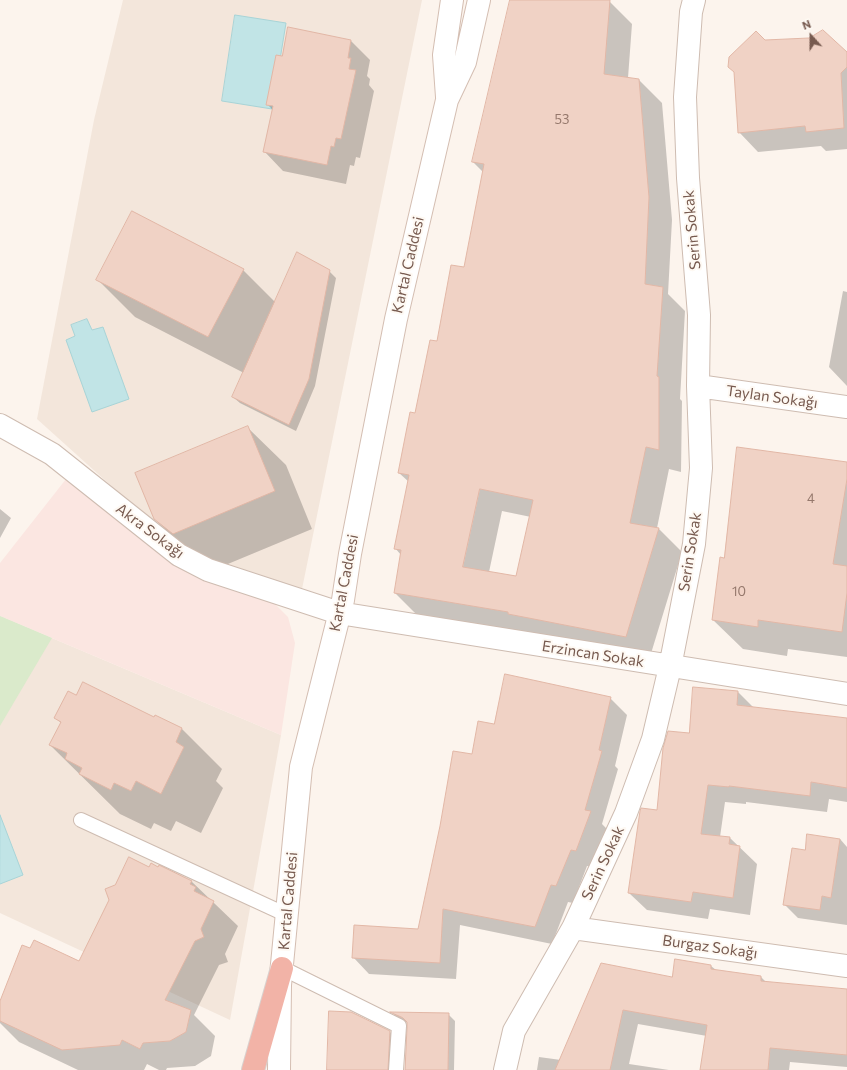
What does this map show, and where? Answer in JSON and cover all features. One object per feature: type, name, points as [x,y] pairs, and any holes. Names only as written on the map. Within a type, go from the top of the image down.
[{"type":"highway","points":[[253,1070],[282,968]]},
{"type":"street","name":"Kartal Caddesi","points":[[447,100],[444,54],[452,0]]},
{"type":"street","name":"Kartal Caddesi","points":[[279,1070],[280,984],[301,767],[339,613],[396,319],[447,100],[465,62],[479,0]]},
{"type":"street","name":"Serin Sokak","points":[[505,1070],[514,1031],[573,928],[626,813],[652,739],[670,667],[694,544],[701,468],[698,386],[699,315],[688,178],[685,97],[690,12],[694,0]]},
{"type":"street","name":"Taylan Sokağı","points":[[698,386],[847,407]]},
{"type":"street","name":"Akra Sokağı","points":[[0,425],[52,454],[180,555],[208,570],[339,613]]},
{"type":"street","name":"Erzincan Sokak","points":[[339,613],[670,667],[847,694]]},
{"type":"street","name":"Burgaz Sokağı","points":[[573,928],[847,966]]},
{"type":"lane","points":[[81,820],[287,915]]},
{"type":"lane","points":[[282,968],[399,1026],[396,1070]]},
{"type":"shaded area","points":[[123,0],[422,0],[302,589],[273,582],[188,555],[37,419],[94,120]]},
{"type":"shaded area","points":[[70,474],[208,576],[275,604],[288,617],[295,643],[281,735],[0,616],[0,563]]},
{"type":"shaded area","points":[[0,616],[281,735],[230,1020],[0,913]]},
{"type":"green space","points":[[0,616],[52,638],[0,726]]},
{"type":"water","points":[[235,15],[286,23],[272,109],[222,101]]},
{"type":"water","points":[[87,319],[92,330],[103,327],[129,399],[92,412],[66,340],[75,336],[71,325]]},
{"type":"water","points":[[0,815],[23,875],[0,884]]},
{"type":"building","points":[[510,0],[610,0],[604,74],[639,79],[649,197],[645,284],[663,287],[657,376],[659,377],[659,450],[646,447],[630,523],[659,528],[626,637],[508,614],[508,612],[394,593],[401,550],[394,549],[409,475],[398,473],[410,412],[415,413],[430,340],[437,341],[451,265],[464,267],[484,164],[472,162]],"holes":[[[480,489],[533,500],[516,576],[463,567]]]},
{"type":"building","points":[[288,27],[351,40],[348,58],[351,58],[349,69],[356,70],[341,139],[336,138],[334,147],[331,146],[327,165],[263,152],[273,106],[266,105],[276,55],[282,56]]},
{"type":"building","points":[[823,30],[847,52],[847,67],[841,73],[844,128],[806,132],[805,126],[738,133],[734,72],[728,67],[729,57],[756,31],[765,40],[809,38]]},
{"type":"building","points":[[132,211],[244,269],[208,337],[96,280]]},
{"type":"building","points":[[297,252],[330,270],[309,379],[289,425],[232,397]]},
{"type":"building","points":[[248,426],[275,491],[173,534],[154,519],[135,473]]},
{"type":"building","points":[[737,447],[847,462],[847,479],[833,564],[847,566],[847,593],[842,632],[758,620],[758,627],[712,620],[720,557],[724,558]]},
{"type":"building","points":[[505,674],[611,697],[599,750],[602,751],[585,810],[591,811],[576,851],[571,850],[556,886],[551,885],[535,927],[443,909],[440,963],[352,958],[354,925],[418,929],[440,826],[453,751],[472,754],[478,721],[494,724]]},
{"type":"building","points":[[83,682],[154,717],[155,715],[182,728],[176,742],[184,747],[161,794],[136,781],[131,791],[114,783],[111,790],[79,774],[82,768],[65,759],[67,753],[49,745],[61,722],[54,718],[68,691],[76,695]]},
{"type":"building","points":[[693,687],[738,691],[737,705],[847,718],[847,788],[811,782],[810,796],[729,786],[708,785],[701,834],[730,837],[729,844],[740,846],[733,898],[693,892],[691,902],[628,893],[640,811],[641,808],[657,810],[663,748],[668,731],[689,733]]},
{"type":"building","points":[[807,834],[840,839],[831,898],[822,896],[820,910],[783,905],[792,848],[805,850]]},
{"type":"building","points":[[129,857],[149,867],[151,863],[158,867],[159,865],[192,881],[190,884],[196,887],[194,891],[214,901],[201,929],[204,937],[195,941],[165,1000],[191,1010],[186,1032],[170,1041],[143,1043],[140,1049],[122,1040],[120,1045],[62,1050],[0,1021],[0,1001],[22,945],[30,948],[34,940],[79,961],[109,900],[105,889],[115,885]]},
{"type":"building","points":[[675,959],[711,965],[711,969],[761,976],[761,981],[847,989],[847,1055],[770,1048],[768,1070],[700,1070],[707,1025],[623,1010],[610,1070],[555,1070],[601,963],[672,977]]},
{"type":"building","points":[[329,1011],[351,1012],[390,1031],[388,1070],[327,1070]]},
{"type":"building","points":[[390,1012],[449,1013],[448,1070],[405,1070],[407,1022],[403,1018]]}]
